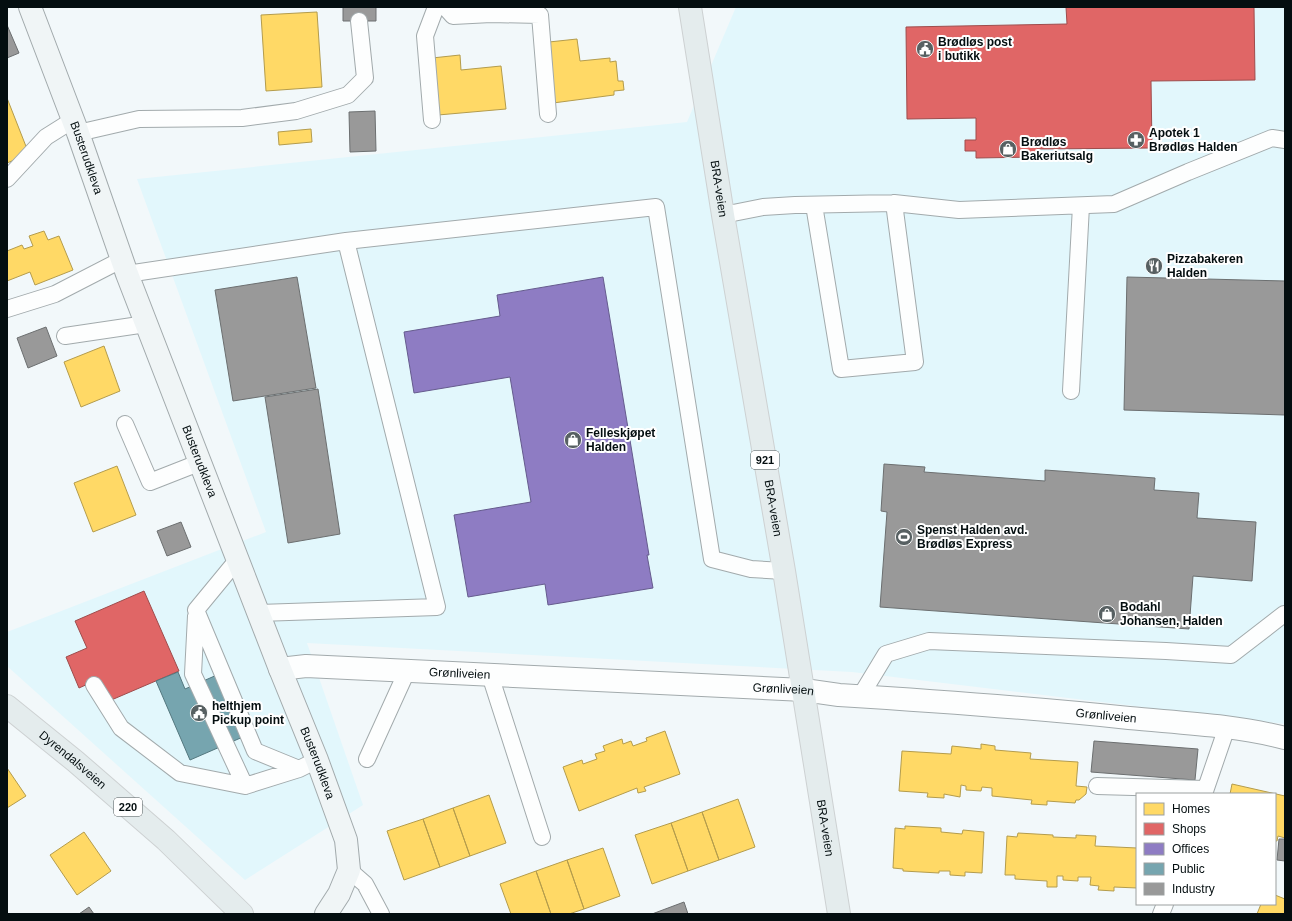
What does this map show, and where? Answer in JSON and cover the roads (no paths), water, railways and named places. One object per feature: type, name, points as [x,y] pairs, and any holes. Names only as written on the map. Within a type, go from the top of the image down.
[{"type":"main road","name":"BRA-veien","points":[[690,7],[723,215],[804,690],[839,914]]},
{"type":"main road","name":"Dyrendalsveien","points":[[7,706],[75,761],[166,840],[242,914]]},
{"type":"street","name":"Busterudkleva","points":[[30,7],[146,324],[201,462],[280,669],[308,764],[346,840],[349,870],[339,894],[326,914]]},
{"type":"street","name":"Grønliveien","points":[[280,669],[306,666],[804,690],[839,695],[1091,714],[1227,727],[1257,731],[1285,738]]},
{"type":"lane","points":[[432,120],[425,36],[436,7]]},
{"type":"lane","points":[[445,7],[453,16],[496,10],[540,15],[548,114]]},
{"type":"lane","points":[[7,179],[46,137],[75,127],[140,119],[242,118],[296,111],[348,95],[365,78],[359,21]]},
{"type":"lane","points":[[723,215],[763,207],[814,205],[894,203],[959,210],[1114,204],[1272,138],[1285,140]]},
{"type":"lane","points":[[814,205],[842,369],[915,362],[894,203]]},
{"type":"lane","points":[[1071,391],[1081,206]]},
{"type":"lane","points":[[7,309],[55,294],[125,267],[656,207],[712,559],[751,569],[784,571]]},
{"type":"lane","points":[[259,613],[437,607],[346,241]]},
{"type":"lane","points":[[65,336],[146,324]]},
{"type":"lane","points":[[125,424],[150,482],[201,462]]},
{"type":"lane","points":[[238,559],[196,610],[193,674],[245,786]]},
{"type":"lane","points":[[196,610],[255,751],[308,764]]},
{"type":"lane","points":[[860,696],[886,654],[929,641],[1166,651],[1231,656],[1284,614],[1285,615]]},
{"type":"lane","points":[[367,759],[407,671]]},
{"type":"lane","points":[[490,675],[542,837]]},
{"type":"lane","points":[[94,685],[121,728],[180,774],[245,786],[308,764]]},
{"type":"lane","points":[[1097,786],[1205,792],[1227,727]]},
{"type":"lane","points":[[349,870],[365,884],[381,914]]},
{"type":"place","name":"Brødløs post i butikk","points":[[925,49]]},
{"type":"place","name":"Apotek 1 Brødløs Halden","points":[[1136,140]]},
{"type":"place","name":"Brødløs Bakeriutsalg","points":[[1008,149]]},
{"type":"place","name":"Pizzabakeren Halden","points":[[1154,266]]},
{"type":"place","name":"Felleskjøpet Halden","points":[[573,440]]},
{"type":"place","name":"Spenst Halden avd. Brødløs Express","points":[[904,537]]},
{"type":"place","name":"Bodahl Johansen, Halden","points":[[1107,614]]},
{"type":"place","name":"helthjem Pickup point","points":[[199,713]]}]
